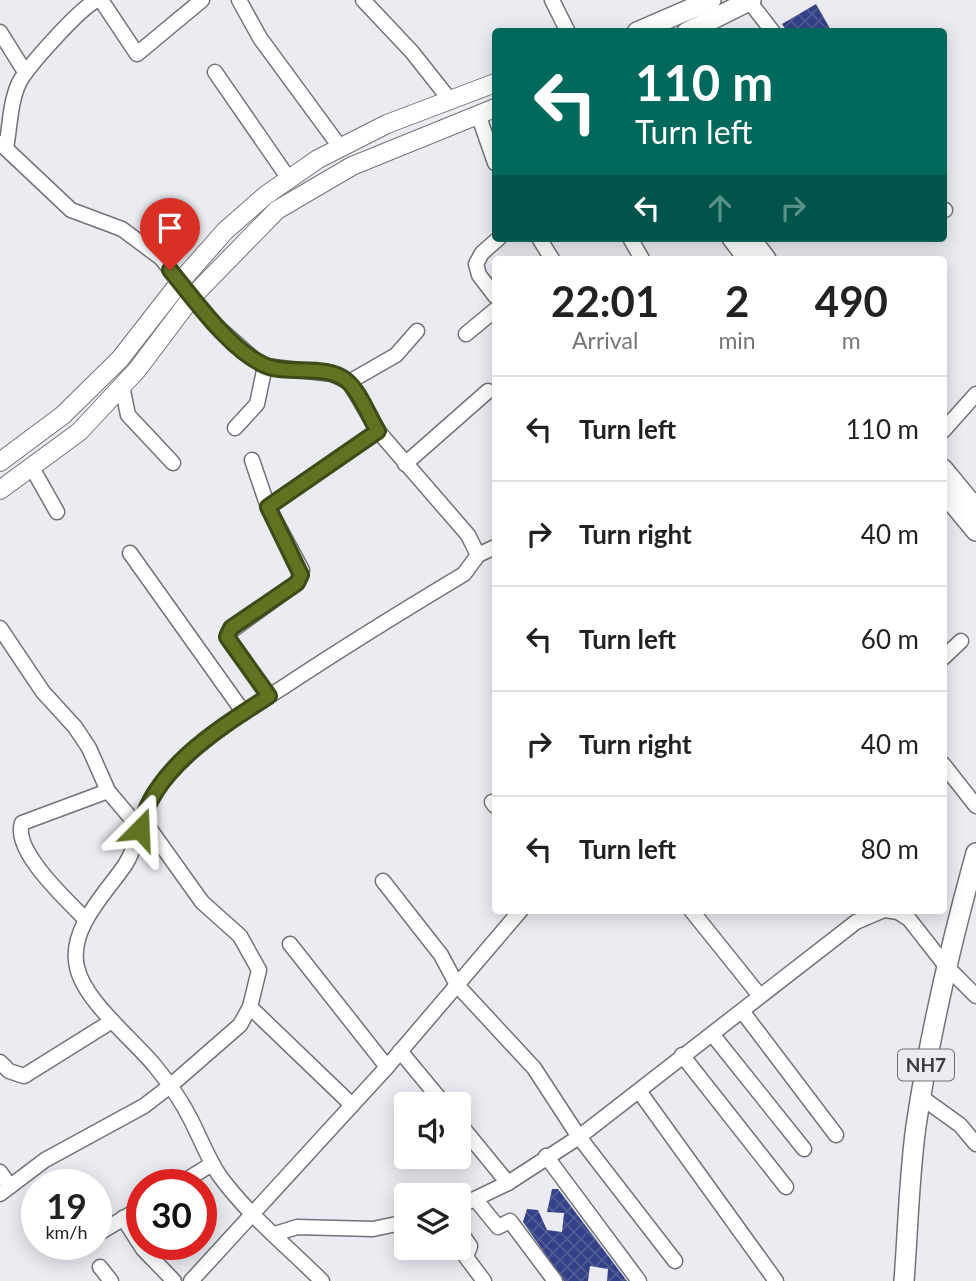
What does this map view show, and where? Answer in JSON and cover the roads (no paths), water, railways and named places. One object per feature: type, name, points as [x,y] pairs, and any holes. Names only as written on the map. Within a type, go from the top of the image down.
[{"type":"highway","points":[[646,28],[711,0]]},
{"type":"highway","points":[[695,28],[750,1]]},
{"type":"highway","points":[[735,242],[746,256]]},
{"type":"highway","points":[[753,242],[764,256]]},
{"type":"highway","points":[[947,474],[976,509]]},
{"type":"highway","points":[[947,496],[976,531]]},
{"type":"highway","name":"NH7","points":[[904,1281],[921,1097],[945,965],[970,890],[976,853]]},
{"type":"main road","points":[[0,461],[63,415],[120,359],[180,282],[225,231],[289,179],[340,147],[387,124],[492,84]]},
{"type":"main road","points":[[0,490],[79,432],[122,386],[192,297],[277,210],[352,166],[492,109]]},
{"type":"street","points":[[202,0],[137,54],[99,0],[84,9],[25,72],[15,98],[3,146],[64,205],[122,229],[161,258],[212,322],[265,366],[332,374],[349,383],[378,431],[468,535],[478,555]]},
{"type":"street","points":[[239,0],[275,59],[340,147]]},
{"type":"street","points":[[363,0],[412,52],[450,100]]},
{"type":"street","points":[[552,0],[566,28]]},
{"type":"street","points":[[750,1],[770,28]]},
{"type":"street","points":[[0,32],[25,72]]},
{"type":"street","points":[[215,72],[289,179]]},
{"type":"street","points":[[478,114],[492,154]]},
{"type":"street","points":[[492,292],[479,275],[476,264],[482,253],[494,242]]},
{"type":"street","points":[[466,334],[492,312]]},
{"type":"street","points":[[349,383],[396,355],[417,331]]},
{"type":"street","points":[[234,428],[257,404],[265,366]]},
{"type":"street","points":[[122,386],[128,415],[173,463]]},
{"type":"street","points":[[405,464],[488,391]]},
{"type":"street","points":[[947,427],[976,394]]},
{"type":"street","points":[[268,507],[378,431]]},
{"type":"street","points":[[252,460],[268,507],[301,575],[297,583],[231,628],[227,637],[269,696]]},
{"type":"street","points":[[32,466],[57,512]]},
{"type":"street","points":[[322,1281],[254,1214],[212,1164],[190,1117],[170,1087],[112,1021],[85,984],[76,967],[76,956],[86,920],[126,863],[155,792],[180,765],[210,737],[244,713],[464,574],[478,555],[492,548]]},
{"type":"street","points":[[130,552],[244,713]]},
{"type":"street","points":[[0,628],[43,692],[75,727],[89,748],[108,791],[141,824],[202,902],[240,936],[259,970],[250,1007],[240,1025],[170,1087],[144,1105],[45,1160],[5,1190],[0,1172]]},
{"type":"street","points":[[947,654],[961,642]]},
{"type":"street","points":[[947,769],[976,806]]},
{"type":"street","points":[[86,920],[36,865],[20,829],[27,819],[108,791]]},
{"type":"street","points":[[383,881],[441,955],[457,985],[534,1068],[579,1137],[676,1261]]},
{"type":"street","points":[[191,1281],[387,1067],[517,914]]},
{"type":"street","points":[[694,914],[760,996]]},
{"type":"street","points":[[471,1202],[508,1183],[579,1137],[856,922],[875,914]]},
{"type":"street","points":[[901,914],[909,919],[945,965],[976,996]]},
{"type":"street","points":[[290,944],[387,1067]]},
{"type":"street","points":[[250,1007],[352,1105]]},
{"type":"street","points":[[742,1011],[836,1135]]},
{"type":"street","points":[[0,1062],[9,1071],[24,1076],[112,1021]]},
{"type":"street","points":[[712,1034],[804,1149]]},
{"type":"street","points":[[400,1051],[434,1092]]},
{"type":"street","points":[[682,1055],[786,1187]]},
{"type":"street","points":[[639,1091],[776,1281]]},
{"type":"street","points":[[921,1097],[960,1125],[976,1144]]},
{"type":"street","points":[[471,1138],[508,1183]]},
{"type":"street","points":[[546,1156],[639,1281]]},
{"type":"street","points":[[204,1169],[212,1164]]},
{"type":"street","points":[[476,1200],[498,1227],[510,1221],[555,1281]]},
{"type":"street","points":[[112,1225],[126,1216]]},
{"type":"street","points":[[123,1218],[143,1249],[174,1281]]},
{"type":"street","points":[[275,1234],[297,1227],[363,1229],[394,1224]]},
{"type":"street","points":[[468,1260],[484,1281]]},
{"type":"street","points":[[100,1267],[111,1281]]}]
